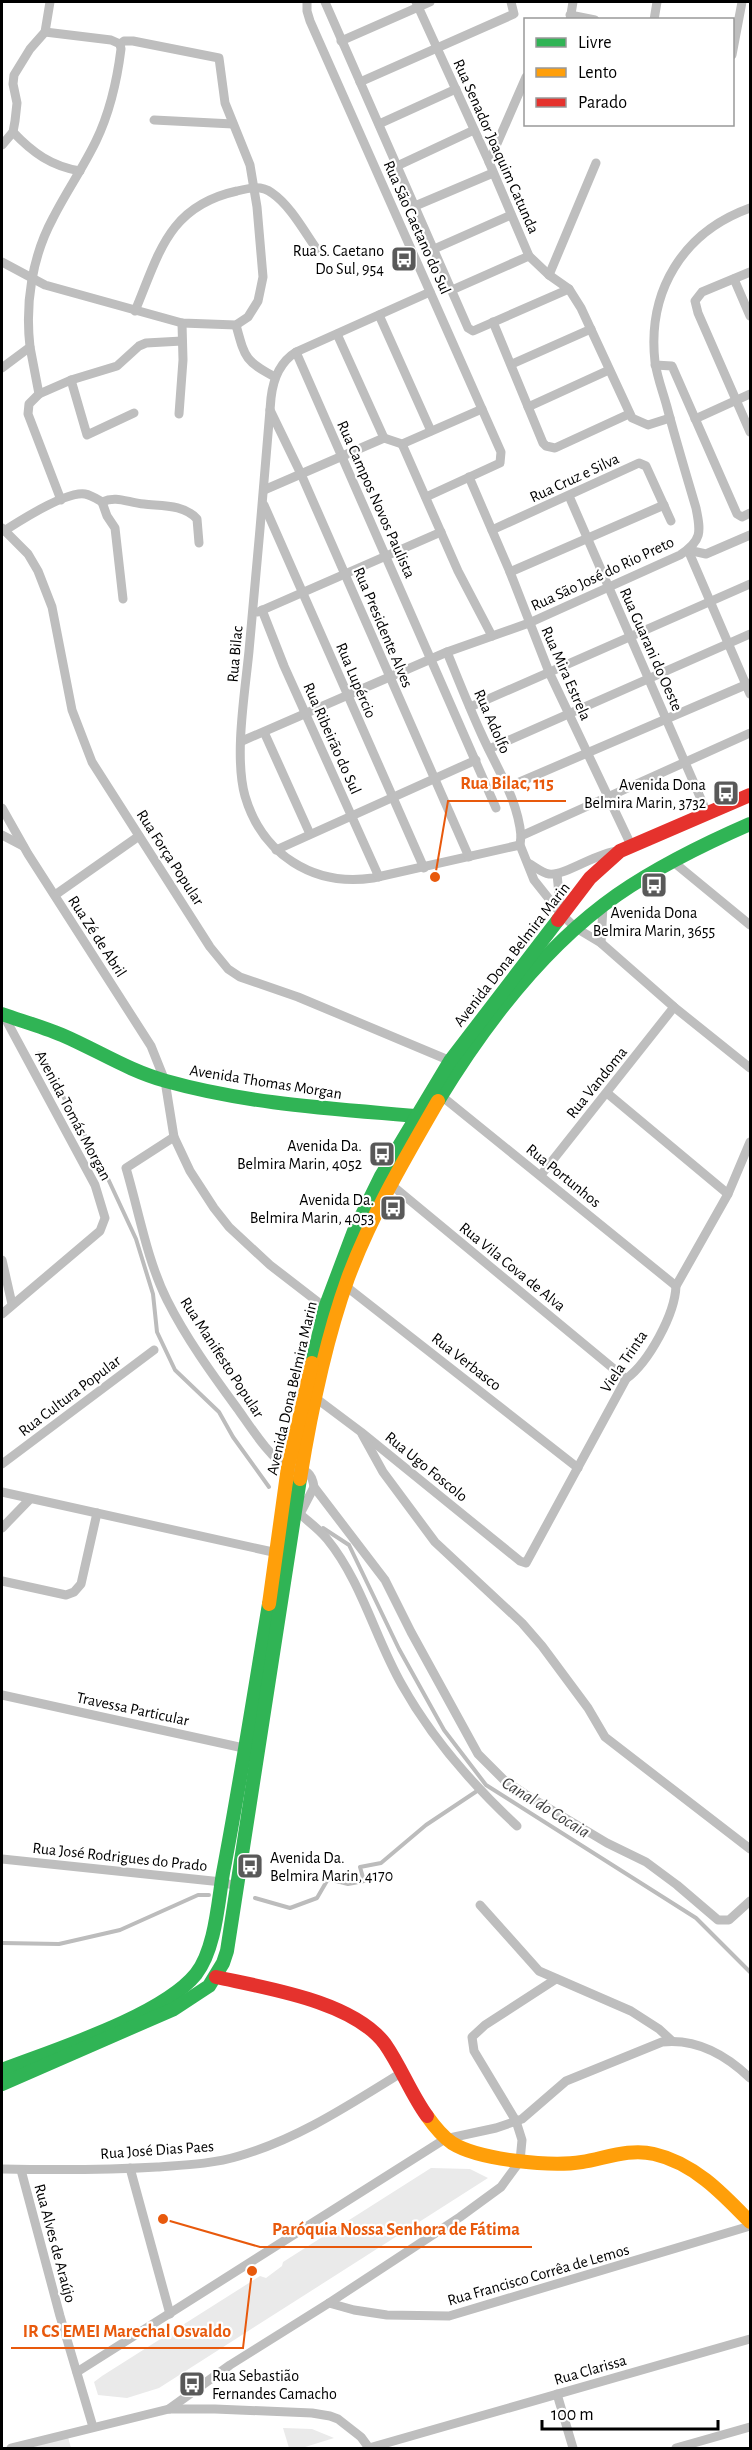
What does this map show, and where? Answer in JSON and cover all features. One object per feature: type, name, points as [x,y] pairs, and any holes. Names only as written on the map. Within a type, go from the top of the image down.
[{"type":"main road","name":"Avenida Dona Belmira Marin","points":[[2,2084],[174,2009],[209,1986],[216,1977],[227,1951],[229,1884],[245,1748],[292,1515],[295,1468],[331,1312],[341,1282],[386,1180],[455,1063],[561,914],[590,878],[626,848],[750,795]]},
{"type":"main road","name":"Avenida Dona Belmira Marin","points":[[455,1063],[576,928],[603,906],[671,860],[750,824]]},
{"type":"main road","name":"Avenida Thomas Morgan","points":[[3,1015],[61,1035],[165,1082],[219,1094],[314,1107],[394,1113],[420,1121]]},
{"type":"main road","name":"Avenida Dona Belmira Marin","points":[[2,2070],[134,2016],[185,1985],[196,1973],[211,1939],[229,1884],[259,1751],[284,1555]]},
{"type":"main road","points":[[211,1939],[212,1967],[216,1977],[325,2006],[366,2024],[384,2043],[445,2139],[467,2148],[520,2162],[580,2162],[637,2151],[655,2154],[705,2178],[720,2190],[750,2224]]},
{"type":"main road","points":[[223,1963],[243,1984]]},
{"type":"street","points":[[2,145],[13,132],[17,112],[13,79],[30,49],[45,32],[50,2]]},
{"type":"street","name":"Rua São Caetano do Sul","points":[[307,2],[310,21],[501,452],[500,464],[469,477]]},
{"type":"street","name":"Rua São Caetano do Sul","points":[[325,2],[468,328],[473,330],[493,322]]},
{"type":"street","points":[[341,41],[417,4],[430,2]]},
{"type":"street","points":[[360,82],[514,14],[511,2]]},
{"type":"street","points":[[570,17],[573,2]]},
{"type":"street","points":[[654,18],[657,2]]},
{"type":"street","points":[[734,42],[742,2]]},
{"type":"street","name":"Rua Senador Joaquim Catunda","points":[[417,4],[529,256],[549,275],[569,289]]},
{"type":"street","points":[[45,32],[111,40],[120,45]]},
{"type":"street","points":[[2,262],[32,280],[182,323],[236,325],[248,317],[262,291],[263,277],[254,187],[250,165],[225,103],[219,58],[133,41],[124,41],[120,45],[118,67],[107,114],[80,171],[47,229],[32,280],[27,313],[30,347],[39,394]]},
{"type":"street","points":[[489,162],[524,79]]},
{"type":"street","points":[[379,124],[456,89]]},
{"type":"street","points":[[154,120],[233,124]]},
{"type":"street","points":[[397,166],[474,130]]},
{"type":"street","points":[[13,132],[43,159],[61,167],[80,171]]},
{"type":"street","points":[[549,275],[596,163]]},
{"type":"street","points":[[415,206],[493,173]]},
{"type":"street","points":[[135,311],[164,242],[173,227],[189,213],[222,194],[254,187],[272,192],[281,200],[318,251]]},
{"type":"street","name":"Rua São José do Rio Preto","points":[[242,741],[432,658],[529,623],[609,588],[696,544],[700,531],[699,523],[655,364],[656,314],[663,289],[675,266],[704,232],[750,208]]},
{"type":"street","points":[[434,249],[511,215]]},
{"type":"street","points":[[452,290],[529,256]]},
{"type":"street","points":[[750,272],[697,296],[695,307],[750,432]]},
{"type":"street","points":[[734,279],[750,316]]},
{"type":"street","points":[[629,414],[555,448],[546,446],[493,322],[569,289],[581,308],[629,414],[637,422],[644,424],[670,418]]},
{"type":"street","name":"Rua Bilac","points":[[430,292],[296,352],[288,357],[275,377],[270,410],[257,612],[242,741],[241,779],[252,816],[276,850],[304,868],[327,877],[350,881],[424,868],[469,857],[521,841],[750,733]]},
{"type":"street","points":[[379,315],[430,431]]},
{"type":"street","points":[[179,414],[182,323]]},
{"type":"street","points":[[236,325],[244,356],[254,366],[275,377]]},
{"type":"street","points":[[512,364],[591,329]]},
{"type":"street","points":[[337,334],[384,438]]},
{"type":"street","points":[[61,500],[28,414],[29,404],[39,394],[71,380],[117,366],[146,343],[182,341]]},
{"type":"street","points":[[2,368],[30,347]]},
{"type":"street","name":"Rua Campos Novos Paulista","points":[[296,352],[432,658]]},
{"type":"street","points":[[655,364],[672,366],[738,516],[750,513]]},
{"type":"street","points":[[528,407],[609,370]]},
{"type":"street","points":[[71,380],[87,435],[134,413]]},
{"type":"street","points":[[695,419],[750,394]]},
{"type":"street","points":[[264,490],[384,438],[402,444],[482,409]]},
{"type":"street","name":"Rua Presidente Alves","points":[[270,410],[301,474],[469,857]]},
{"type":"street","points":[[402,444],[458,571],[492,636]]},
{"type":"street","name":"Rua Cruz e Silva","points":[[492,530],[642,464],[646,466],[671,521]]},
{"type":"street","points":[[426,497],[469,477]]},
{"type":"street","name":"Rua Mira Estrela","points":[[469,477],[510,572],[549,672],[608,798],[626,848]]},
{"type":"street","points":[[3,530],[44,507],[76,494],[86,494],[102,502],[117,498],[143,504],[165,504],[187,511],[197,519],[199,543]]},
{"type":"street","name":"Rua Guarani do Oeste","points":[[569,496],[707,813]]},
{"type":"street","points":[[102,502],[107,516],[116,528],[123,599]]},
{"type":"street","name":"Rua Lupércio","points":[[263,504],[424,868]]},
{"type":"street","points":[[510,572],[664,505]]},
{"type":"street","name":"Rua Força Popular","points":[[3,530],[28,554],[38,571],[52,608],[72,710],[92,762],[210,946],[228,969],[240,977],[298,997],[455,1063]]},
{"type":"street","points":[[257,612],[441,532]]},
{"type":"street","points":[[688,550],[706,554],[750,535]]},
{"type":"street","points":[[508,787],[587,755],[666,719],[749,687],[688,550]]},
{"type":"street","points":[[470,707],[750,584]]},
{"type":"street","name":"Rua Ribeirão do Sul","points":[[257,612],[306,713],[378,877]]},
{"type":"street","points":[[489,749],[750,634]]},
{"type":"street","name":"Rua Adolfo","points":[[447,652],[508,787],[520,823],[521,841],[528,862]]},
{"type":"street","name":"Rua Adolfo","points":[[432,658],[496,808]]},
{"type":"street","points":[[264,732],[310,834]]},
{"type":"street","points":[[276,850],[476,760]]},
{"type":"street","name":"Rua Zé de Abril","points":[[2,808],[24,847],[151,1046],[165,1082],[174,1137],[190,1171],[214,1208],[230,1227],[270,1265],[331,1312]]},
{"type":"street","points":[[2,835],[24,847]]},
{"type":"street","points":[[55,895],[139,836]]},
{"type":"street","points":[[528,862],[548,874],[557,874],[593,857],[626,848]]},
{"type":"street","points":[[671,860],[750,925]]},
{"type":"street","points":[[528,862],[534,880],[561,914],[576,928],[601,943],[674,1007],[750,1068]]},
{"type":"street","points":[[557,874],[561,914]]},
{"type":"street","points":[[601,943],[603,906]]},
{"type":"street","name":"Rua Vandoma","points":[[541,1175],[674,1007]]},
{"type":"street","name":"Avenida Tomás Morgan","points":[[3,1015],[95,1185],[103,1205],[105,1218],[100,1231],[12,1305]]},
{"type":"street","name":"Rua Portunhos","points":[[438,1092],[676,1286]]},
{"type":"street","points":[[607,1093],[728,1194]]},
{"type":"street","name":"Rua Manifesto Popular","points":[[174,1137],[126,1168],[152,1259],[167,1299],[188,1336],[243,1416],[272,1453],[295,1468]]},
{"type":"street","name":"Viela Trinta","points":[[528,1561],[626,1379],[637,1371],[661,1330],[676,1298],[676,1286],[728,1194],[750,1142]]},
{"type":"street","name":"Rua Vila Cova de Alva","points":[[386,1180],[626,1379]]},
{"type":"street","points":[[2,1260],[12,1305],[2,1314]]},
{"type":"street","name":"Rua Verbasco","points":[[341,1282],[578,1468]]},
{"type":"street","name":"Rua Cultura Popular","points":[[2,1464],[154,1350]]},
{"type":"street","name":"Rua Ugo Foscolo","points":[[311,1395],[361,1432],[520,1561],[524,1563],[528,1561]]},
{"type":"street","points":[[361,1432],[383,1472],[435,1542],[522,1623],[584,1703],[605,1737],[750,1849]]},
{"type":"street","points":[[295,1468],[310,1477],[314,1487],[386,1580],[411,1632],[478,1754],[504,1780],[607,1844],[646,1862],[718,1920],[729,1920],[750,1900]]},
{"type":"street","points":[[314,1487],[292,1515],[327,1539],[359,1592],[400,1683],[413,1704],[476,1786],[518,1826]]},
{"type":"street","points":[[2,1492],[284,1555]]},
{"type":"street","points":[[2,1528],[30,1499]]},
{"type":"street","points":[[2,1581],[66,1594],[74,1592],[81,1584],[97,1513]]},
{"type":"street","name":"Travessa Particular","points":[[2,1695],[259,1751]]},
{"type":"street","name":"Rua José Rodrigues do Prado","points":[[2,1859],[229,1884]]},
{"type":"street","points":[[480,1905],[539,1971],[631,2011],[651,2023],[672,2041]]},
{"type":"street","points":[[169,2409],[231,2365],[329,2303],[501,2187],[520,2162],[522,2140],[516,2121],[474,2051],[472,2037],[485,2025],[556,1979]]},
{"type":"street","points":[[77,2372],[445,2139],[496,2128],[516,2121],[530,2114],[566,2081],[642,2049],[672,2041],[694,2044],[718,2053],[750,2078]]},
{"type":"street","name":"Rua José Dias Paes","points":[[2,2169],[130,2168],[217,2161],[268,2146],[314,2126],[401,2073]]},
{"type":"street","points":[[130,2168],[170,2314]]},
{"type":"street","name":"Rua Alves de Araújo","points":[[21,2170],[93,2427]]},
{"type":"street","name":"Rua Francisco Corrêa de Lemos","points":[[329,2303],[369,2313],[449,2316],[750,2224]]},
{"type":"street","name":"Rua Clarissa","points":[[369,2448],[750,2339]]},
{"type":"street","points":[[556,2394],[573,2448]]},
{"type":"street","points":[[11,2448],[169,2409],[323,2414],[338,2419],[361,2437],[369,2448]]},
{"type":"street","points":[[676,2448],[750,2427]]},
{"type":"shaded area","points":[[431,2168],[470,2169],[488,2178],[159,2388],[127,2398],[98,2395],[94,2382],[102,2376],[260,2276],[266,2278],[282,2266],[283,2262]]},
{"type":"shaded area","points":[[283,2428],[312,2429],[334,2438],[302,2448],[289,2448]]},
{"type":"shaded area","points":[[68,2437],[71,2448],[29,2448]]},
{"type":"waterway","points":[[39,1053],[103,1168],[136,1239],[153,1294],[157,1332],[175,1370],[219,1412],[233,1437],[269,1487]]},
{"type":"waterway","name":"Canal do Cocaia","points":[[323,1528],[349,1545],[399,1649],[444,1730],[486,1785],[696,1918],[750,1972]]},
{"type":"waterway","points":[[255,1898],[290,1908],[317,1898],[328,1879],[348,1884],[364,1881],[360,1867],[381,1863],[426,1825],[480,1789]]},
{"type":"waterway","points":[[2,1943],[59,1944],[120,1930],[198,1895],[209,1895]]},
{"type":"traffic: fast","points":[[438,1101],[495,1016],[564,938],[617,895],[649,874],[750,824]]},
{"type":"traffic: fast","points":[[312,1363],[325,1308],[354,1231],[381,1176],[450,1061],[558,920]]},
{"type":"traffic: fast","points":[[2,1014],[62,1035],[152,1077],[198,1089],[263,1101],[427,1117]]},
{"type":"traffic: fast","points":[[2,2084],[174,2009],[209,1986],[223,1963],[227,1951],[300,1479]]},
{"type":"traffic: fast","points":[[2,2070],[133,2018],[180,1989],[196,1974],[202,1964],[215,1926],[269,1604]]},
{"type":"traffic: slow","points":[[300,1479],[320,1377],[332,1327],[348,1278],[378,1210],[438,1101]]},
{"type":"traffic: slow","points":[[269,1604],[288,1467],[312,1363]]},
{"type":"traffic: slow","points":[[427,2116],[438,2131],[452,2143],[464,2149],[497,2158],[552,2164],[582,2162],[636,2152],[669,2158],[707,2181],[750,2222]]},
{"type":"traffic: jam","points":[[558,920],[590,878],[620,851],[750,795]]},
{"type":"traffic: jam","points":[[216,1977],[307,1998],[352,2017],[371,2029],[385,2044],[427,2116]]},
{"type":"place","name":"Rua S. Caetano Do Sul, 954","points":[[404,259]]},
{"type":"place","name":"Avenida Dona Belmira Marin, 3732","points":[[726,793]]},
{"type":"place","name":"Rua Bilac, 115","points":[[435,877]]},
{"type":"place","name":"Avenida Dona Belmira Marin, 3655","points":[[654,885]]},
{"type":"place","name":"Avenida Da. Belmira Marin, 4052","points":[[382,1154]]},
{"type":"place","name":"Avenida Da. Belmira Marin, 4053","points":[[393,1208]]},
{"type":"place","name":"Avenida Da. Belmira Marin, 4170","points":[[250,1866]]},
{"type":"place","name":"Paróquia Nossa Senhora de Fátima","points":[[163,2219]]},
{"type":"place","name":"IR CS EMEI Marechal Osvaldo","points":[[252,2271]]},
{"type":"place","name":"Rua Sebastião Fernandes Camacho","points":[[192,2384]]}]
